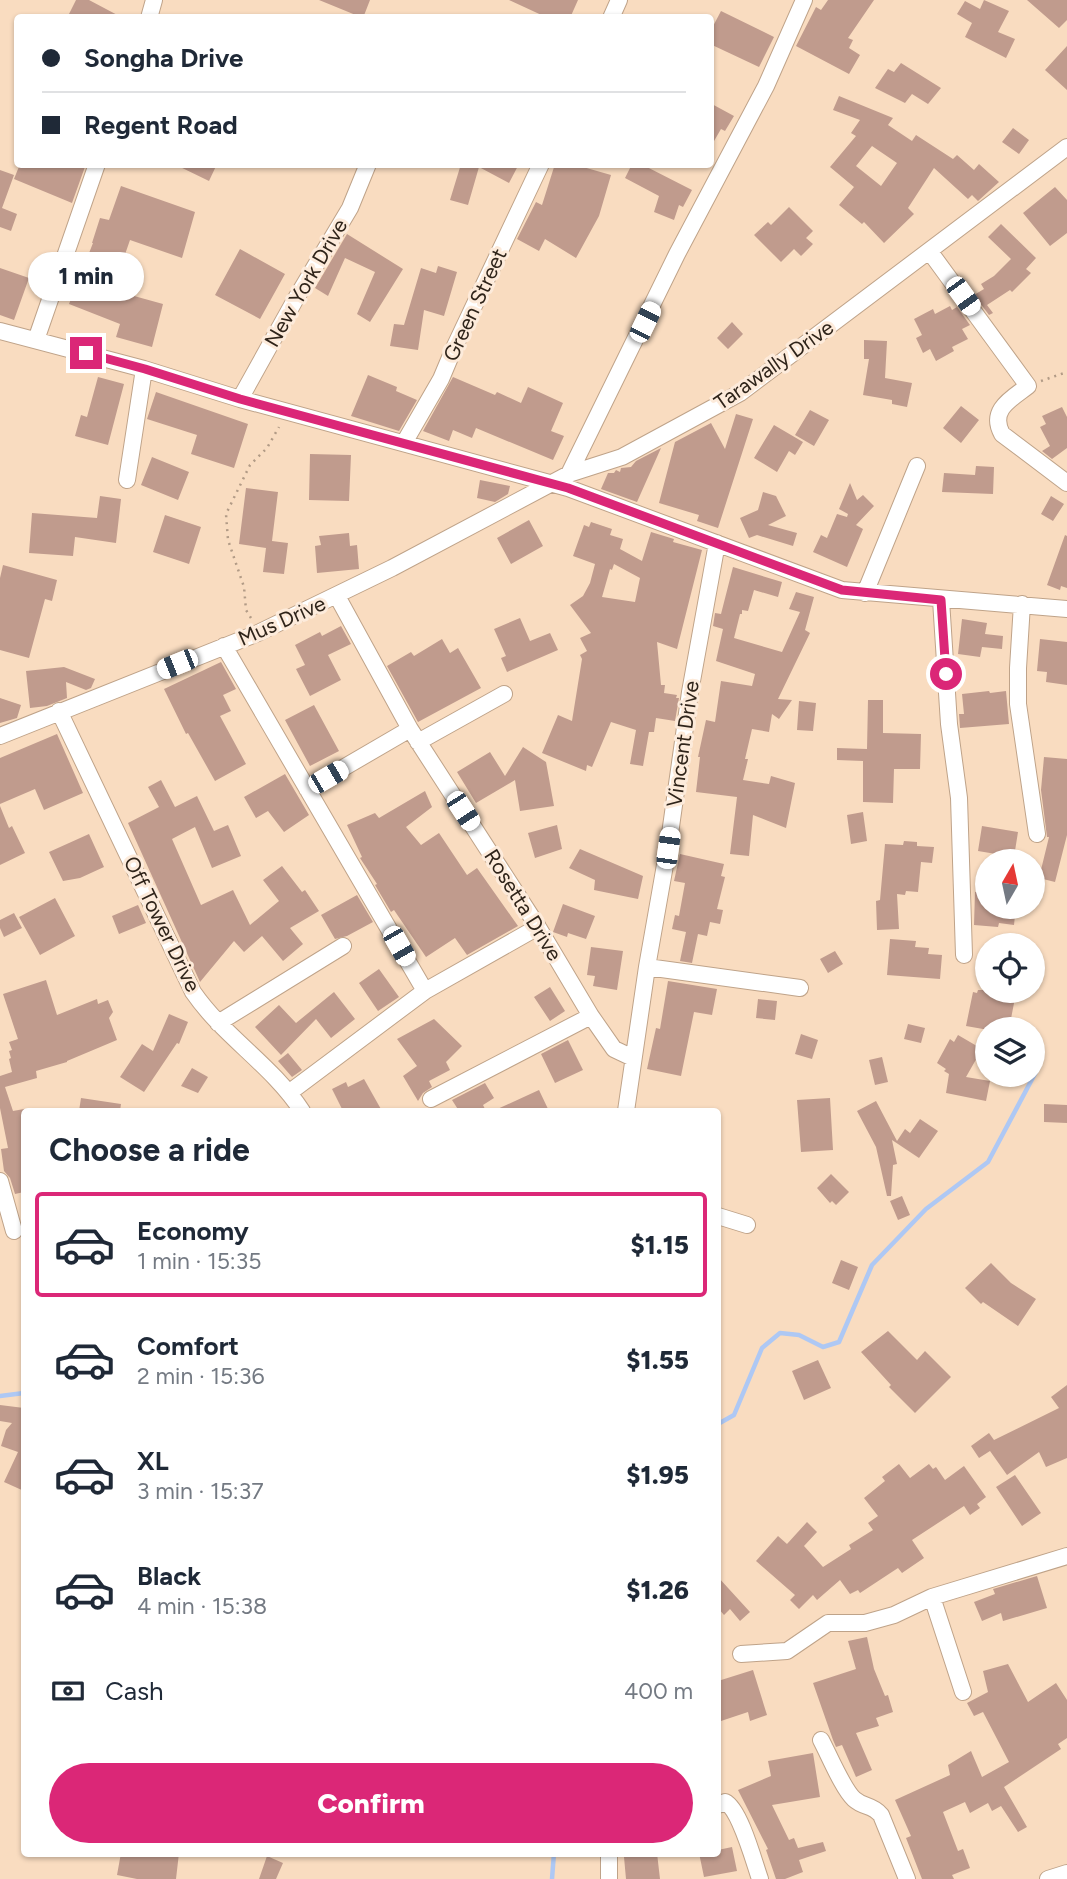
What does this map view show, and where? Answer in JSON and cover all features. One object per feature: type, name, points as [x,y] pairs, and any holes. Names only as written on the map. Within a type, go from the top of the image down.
[{"type":"street","points":[[569,474],[677,254],[766,86],[804,0]]},
{"type":"street","name":"Tarawally Drive","points":[[553,483],[569,474],[622,457],[740,393],[1067,147]]},
{"type":"street","points":[[36,340],[96,168]]},
{"type":"street","name":"New York Drive","points":[[240,399],[295,299],[350,208],[366,168]]},
{"type":"street","name":"Green Street","points":[[404,443],[441,379],[539,168]]},
{"type":"street","points":[[930,252],[1028,386],[1004,405],[998,414],[997,425],[1002,434],[1067,483]]},
{"type":"street","points":[[0,331],[553,483],[853,592],[1067,609]]},
{"type":"street","points":[[127,480],[145,369]]},
{"type":"street","points":[[853,592],[917,466]]},
{"type":"street","name":"Mus Drive","points":[[0,736],[59,710],[258,633],[337,596],[553,483]]},
{"type":"street","name":"Vincent Drive","points":[[626,1108],[690,692],[717,543]]},
{"type":"street","name":"Rosetta Drive","points":[[337,596],[414,735],[538,927],[591,1016],[614,1049],[633,1058]]},
{"type":"street","points":[[941,600],[949,724],[960,798],[964,955]]},
{"type":"street","points":[[1022,604],[1018,704],[1037,834]]},
{"type":"street","points":[[224,646],[425,991]]},
{"type":"street","points":[[307,789],[414,735],[504,694]]},
{"type":"street","name":"Off Tower Drive","points":[[59,710],[193,992],[218,1023],[268,1068],[290,1092],[300,1108]]},
{"type":"street","points":[[290,1092],[425,991],[538,927]]},
{"type":"street","points":[[218,1023],[343,946]]},
{"type":"street","points":[[647,967],[800,988]]},
{"type":"street","points":[[431,1099],[591,1016]]},
{"type":"street","points":[[0,1181],[14,1231]]},
{"type":"street","points":[[721,1217],[747,1225]]},
{"type":"street","points":[[741,1654],[750,1656],[787,1651],[828,1623],[865,1623],[894,1615],[932,1597],[1067,1556]]},
{"type":"street","points":[[932,1597],[963,1692]]},
{"type":"street","points":[[821,1740],[852,1797],[861,1804],[875,1807],[881,1815],[907,1879]]},
{"type":"street","points":[[721,1804],[725,1802],[731,1805],[760,1879]]},
{"type":"street","points":[[609,1857],[609,1879]]},
{"type":"street","points":[[1048,1879],[1067,1872]]},
{"type":"path","points":[[1028,386],[1067,372]]},
{"type":"path","points":[[258,633],[246,610],[243,587],[228,540],[226,514],[250,465],[267,448],[287,412]]},
{"type":"building","points":[[76,0],[89,0],[115,14],[69,14]]},
{"type":"building","points":[[319,0],[370,0],[365,14],[353,14]]},
{"type":"building","points":[[509,0],[578,0],[572,14],[539,14]]},
{"type":"building","points":[[828,0],[874,0],[848,38],[853,40],[849,48],[860,55],[849,74],[796,46],[816,7],[821,10]]},
{"type":"building","points":[[984,0],[1009,11],[998,32],[1015,39],[1006,58],[965,37],[972,23],[957,14],[965,1],[980,9]]},
{"type":"building","points":[[1027,0],[1067,0],[1067,20],[1059,28]]},
{"type":"building","points":[[721,11],[774,37],[759,67],[714,46],[714,24]]},
{"type":"building","points":[[1067,46],[1067,90],[1045,70]]},
{"type":"building","points":[[901,63],[941,88],[928,104],[912,94],[905,103],[875,88],[888,69],[894,72]]},
{"type":"building","points":[[839,96],[893,118],[888,125],[912,141],[916,135],[953,159],[957,155],[974,170],[979,164],[999,182],[978,201],[972,195],[968,199],[934,168],[908,208],[914,214],[884,243],[864,222],[862,224],[839,205],[854,187],[830,167],[856,136],[851,133],[860,120],[833,110]],"holes":[[[872,146],[897,163],[881,186],[856,166]]]},
{"type":"building","points":[[714,105],[734,116],[725,131],[721,129],[714,141]]},
{"type":"building","points":[[1013,128],[1029,140],[1019,154],[1002,142]]},
{"type":"building","points":[[18,168],[85,168],[72,203],[14,179]]},
{"type":"building","points":[[182,168],[215,168],[209,181]]},
{"type":"building","points":[[460,168],[479,168],[468,205],[450,200]]},
{"type":"building","points":[[481,168],[517,168],[509,183]]},
{"type":"building","points":[[554,168],[586,168],[611,175],[599,216],[576,258],[545,239],[539,251],[517,239],[536,202],[542,205]]},
{"type":"building","points":[[630,168],[649,168],[692,190],[683,207],[679,205],[674,220],[654,212],[659,196],[625,178]]},
{"type":"building","points":[[0,170],[14,175],[2,208],[17,214],[11,231],[0,227]]},
{"type":"building","points":[[121,186],[195,212],[182,258],[130,240],[121,266],[125,268],[116,291],[163,304],[152,347],[116,337],[120,324],[69,304],[100,218],[109,220]]},
{"type":"building","points":[[1055,187],[1067,200],[1067,233],[1050,246],[1023,213]]},
{"type":"building","points":[[789,207],[813,231],[806,238],[813,244],[801,256],[794,249],[781,262],[754,235],[768,222],[771,225]]},
{"type":"building","points":[[1001,224],[1036,258],[1026,269],[1031,273],[1012,292],[1010,290],[987,305],[993,313],[989,315],[974,295],[984,289],[981,284],[994,276],[1011,259],[988,237]]},
{"type":"building","points":[[347,234],[403,269],[370,322],[357,314],[375,272],[345,258],[328,296],[315,288]]},
{"type":"building","points":[[240,249],[285,274],[260,319],[215,295]]},
{"type":"building","points":[[438,266],[457,272],[444,316],[424,310],[418,350],[390,346],[394,324],[404,325],[421,268],[436,273]]},
{"type":"building","points":[[0,268],[29,278],[14,320],[0,315]]},
{"type":"building","points":[[950,306],[952,310],[957,307],[970,325],[962,329],[968,339],[952,347],[954,351],[936,361],[930,349],[923,353],[916,338],[922,335],[914,319],[933,309],[935,314]]},
{"type":"building","points":[[732,322],[743,334],[728,349],[717,338]]},
{"type":"building","points":[[864,340],[887,341],[885,378],[912,383],[907,407],[892,404],[892,400],[863,395],[869,359],[864,359]]},
{"type":"building","points":[[368,375],[397,387],[396,391],[417,400],[399,431],[351,416]]},
{"type":"building","points":[[98,377],[124,384],[108,445],[75,436],[81,415],[87,417]]},
{"type":"building","points":[[453,377],[521,403],[528,387],[563,403],[551,431],[564,436],[553,460],[476,428],[472,438],[453,430],[449,441],[423,431]]},
{"type":"building","points":[[156,392],[248,424],[234,468],[191,454],[197,435],[147,419]]},
{"type":"building","points":[[961,406],[979,420],[961,443],[943,428]]},
{"type":"building","points":[[1062,407],[1067,417],[1067,448],[1052,459],[1042,451],[1050,446],[1040,427],[1046,424],[1042,416]]},
{"type":"building","points":[[810,410],[829,420],[814,446],[795,435]]},
{"type":"building","points":[[736,414],[753,419],[718,528],[697,521],[699,515],[659,503],[675,442],[711,423],[725,449]]},
{"type":"building","points":[[774,425],[803,442],[795,455],[789,451],[777,472],[754,458]]},
{"type":"building","points":[[661,448],[637,502],[601,489],[608,473],[631,467],[636,461]]},
{"type":"building","points":[[310,454],[351,455],[349,501],[309,500]]},
{"type":"building","points":[[152,457],[189,472],[178,500],[141,485]]},
{"type":"building","points":[[976,466],[994,467],[993,494],[942,492],[944,473],[975,475]]},
{"type":"building","points":[[480,480],[510,486],[508,494],[495,502],[477,498]]},
{"type":"building","points":[[850,483],[857,500],[863,495],[874,506],[856,525],[863,529],[847,567],[813,552],[821,535],[827,538],[837,514],[847,517],[848,514],[839,509]]},
{"type":"building","points":[[246,488],[278,492],[272,541],[288,543],[284,574],[263,572],[266,548],[239,544]]},
{"type":"building","points":[[763,492],[776,496],[786,516],[768,525],[797,533],[793,546],[757,535],[749,538],[740,518],[758,510]]},
{"type":"building","points":[[100,496],[121,499],[116,543],[75,537],[73,556],[29,553],[32,513],[97,518]]},
{"type":"building","points":[[1051,496],[1064,504],[1053,521],[1041,514]]},
{"type":"building","points":[[165,515],[201,527],[189,564],[153,552]]},
{"type":"building","points":[[529,520],[543,546],[511,564],[497,538]]},
{"type":"building","points":[[591,522],[612,529],[610,535],[623,539],[620,549],[642,561],[651,532],[674,539],[673,542],[702,550],[677,649],[657,642],[664,693],[677,695],[676,698],[679,698],[675,721],[656,718],[654,732],[649,732],[643,766],[630,764],[636,730],[611,722],[592,767],[587,765],[586,771],[542,753],[558,715],[572,721],[582,659],[580,655],[587,651],[580,638],[591,633],[570,605],[583,596],[595,564],[573,556],[584,525],[589,527]],"holes":[[[614,564],[640,578],[635,602],[602,597]]]},
{"type":"building","points":[[349,533],[350,546],[357,545],[359,569],[317,573],[315,546],[321,545],[319,536]]},
{"type":"building","points":[[1065,535],[1067,588],[1061,586],[1060,590],[1047,585]]},
{"type":"building","points":[[3,565],[57,580],[52,601],[45,599],[29,658],[0,650],[0,578]]},
{"type":"building","points":[[733,567],[782,582],[778,597],[754,590],[748,611],[742,610],[740,614],[734,638],[782,652],[800,612],[789,609],[796,592],[814,597],[805,630],[810,633],[778,699],[792,700],[779,719],[772,714],[769,732],[752,729],[745,759],[748,759],[743,780],[769,784],[771,776],[795,783],[786,828],[753,815],[749,856],[730,854],[737,797],[696,792],[698,757],[706,720],[715,722],[721,681],[752,686],[755,674],[716,661],[723,629],[713,626],[715,613],[721,614]]},
{"type":"building","points":[[520,618],[530,641],[550,633],[558,650],[507,672],[501,658],[506,656],[494,629]]},
{"type":"building","points":[[962,619],[987,623],[985,634],[1003,636],[1002,649],[982,647],[980,657],[958,654]]},
{"type":"building","points":[[341,626],[351,644],[328,655],[341,680],[310,696],[296,669],[305,665],[295,645],[320,632],[322,636]]},
{"type":"building","points":[[442,639],[450,653],[458,648],[481,688],[418,722],[387,666],[411,652],[414,656]]},
{"type":"building","points":[[1040,639],[1067,642],[1067,685],[1046,682],[1047,672],[1037,671]]},
{"type":"building","points":[[221,662],[236,689],[223,695],[231,711],[220,716],[246,764],[215,781],[188,733],[186,734],[164,689]]},
{"type":"building","points":[[64,667],[95,679],[91,688],[86,690],[66,682],[67,698],[47,706],[30,708],[26,671]]},
{"type":"building","points":[[1006,691],[1009,724],[960,728],[959,714],[964,714],[962,694]]},
{"type":"building","points":[[0,698],[21,705],[17,718],[0,723]]},
{"type":"building","points":[[868,700],[883,700],[883,733],[921,734],[920,769],[894,769],[893,803],[863,802],[863,761],[837,760],[837,748],[867,749]]},
{"type":"building","points":[[799,701],[816,703],[813,731],[797,730]]},
{"type":"building","points":[[314,705],[339,751],[310,766],[285,720]]},
{"type":"building","points":[[57,734],[83,793],[44,810],[35,789],[0,804],[0,758]]},
{"type":"building","points":[[523,747],[546,762],[554,806],[520,811],[515,780],[476,803],[457,772],[490,752],[505,776]]},
{"type":"building","points":[[1044,757],[1067,759],[1067,835],[1055,882],[1045,880],[1045,853],[1049,837],[1041,790]]},
{"type":"building","points":[[285,774],[309,815],[284,832],[268,811],[256,818],[244,797]]},
{"type":"building","points":[[161,780],[175,807],[197,796],[214,831],[228,825],[241,856],[212,868],[195,827],[172,839],[201,905],[233,890],[250,925],[279,901],[263,880],[282,866],[302,892],[305,890],[319,911],[290,928],[303,944],[283,961],[262,936],[244,952],[234,941],[200,982],[128,823],[159,807],[148,787]]},
{"type":"building","points":[[425,791],[432,807],[406,827],[421,845],[439,833],[467,875],[477,868],[518,926],[467,955],[455,938],[426,957],[394,910],[391,912],[360,858],[362,857],[347,825],[375,813],[379,818]]},
{"type":"building","points":[[0,806],[9,828],[12,826],[25,853],[0,865]]},
{"type":"building","points":[[863,812],[867,841],[851,844],[847,815]]},
{"type":"building","points":[[557,825],[562,849],[535,858],[528,833]]},
{"type":"building","points":[[982,826],[1018,832],[1015,849],[978,849]]},
{"type":"building","points":[[89,834],[104,867],[80,878],[63,881],[49,852]]},
{"type":"building","points":[[904,841],[917,842],[917,846],[934,847],[932,863],[921,862],[918,892],[906,891],[905,895],[897,894],[899,929],[877,930],[876,901],[880,900],[885,844],[903,845]]},
{"type":"building","points":[[580,849],[643,876],[638,899],[594,890],[595,880],[569,868]]},
{"type":"building","points":[[680,854],[724,864],[721,876],[725,877],[717,909],[723,910],[720,924],[710,922],[707,936],[698,934],[692,963],[680,961],[686,932],[672,929],[675,915],[679,916],[685,883],[674,881]]},
{"type":"building","points":[[975,892],[975,919],[1015,919],[1014,925],[974,925]]},
{"type":"building","points":[[357,895],[373,922],[347,936],[335,939],[321,915]]},
{"type":"building","points":[[55,898],[75,936],[40,955],[19,917]]},
{"type":"building","points":[[563,904],[595,916],[586,939],[568,933],[567,937],[553,932]]},
{"type":"building","points":[[138,905],[146,923],[119,934],[112,916]]},
{"type":"building","points":[[14,913],[22,928],[4,937],[0,920]]},
{"type":"building","points":[[890,939],[916,941],[915,947],[929,948],[928,954],[942,955],[940,979],[887,975]]},
{"type":"building","points":[[591,947],[623,951],[617,990],[593,986],[595,976],[587,975]]},
{"type":"building","points":[[835,951],[843,964],[828,973],[820,959]]},
{"type":"building","points":[[379,969],[399,997],[378,1011],[359,983]]},
{"type":"building","points":[[46,980],[57,1015],[97,999],[98,1004],[108,1000],[113,1012],[109,1018],[117,1040],[67,1062],[36,1071],[37,1078],[5,1087],[13,1111],[21,1110],[21,1193],[15,1194],[10,1178],[4,1171],[1,1149],[8,1148],[0,1108],[0,1076],[12,1072],[9,1051],[12,1050],[9,1042],[18,1039],[3,994]]},
{"type":"building","points":[[668,981],[717,989],[712,1015],[694,1012],[681,1076],[647,1069],[656,1028],[660,1029]]},
{"type":"building","points":[[550,987],[565,1011],[550,1021],[534,997]]},
{"type":"building","points":[[334,992],[355,1019],[331,1038],[316,1019],[281,1055],[255,1027],[279,1005],[296,1023]]},
{"type":"building","points":[[973,992],[975,1003],[1014,1003],[1011,1017],[975,1017],[975,1028],[966,1026]]},
{"type":"building","points":[[758,999],[777,1001],[775,1020],[756,1018]]},
{"type":"building","points":[[169,1014],[188,1022],[179,1044],[177,1043],[144,1092],[120,1077],[142,1044],[153,1051]]},
{"type":"building","points":[[434,1019],[462,1046],[446,1062],[450,1070],[429,1081],[432,1087],[423,1093],[418,1101],[403,1076],[417,1066],[397,1039]]},
{"type":"building","points":[[908,1024],[925,1028],[921,1043],[904,1039]]},
{"type":"building","points":[[801,1034],[818,1040],[812,1059],[795,1054]]},
{"type":"building","points":[[958,1035],[975,1045],[975,1061],[966,1077],[975,1078],[975,1087],[989,1087],[986,1101],[946,1093],[949,1074],[937,1063],[950,1039],[954,1042]]},
{"type":"building","points":[[568,1040],[583,1070],[555,1083],[541,1054]]},
{"type":"building","points":[[288,1053],[302,1070],[292,1077],[278,1061]]},
{"type":"building","points":[[882,1057],[888,1082],[875,1085],[869,1060]]},
{"type":"building","points":[[192,1068],[208,1077],[198,1093],[181,1086]]},
{"type":"building","points":[[364,1079],[380,1108],[342,1108],[332,1089],[346,1082],[348,1087]]},
{"type":"building","points":[[485,1083],[494,1098],[483,1105],[484,1108],[457,1108],[452,1100]]},
{"type":"building","points":[[539,1090],[548,1108],[500,1108]]},
{"type":"building","points":[[81,1098],[121,1104],[120,1108],[79,1108]]},
{"type":"building","points":[[830,1098],[833,1150],[801,1152],[797,1100]]},
{"type":"building","points":[[876,1101],[897,1141],[905,1129],[910,1133],[920,1119],[938,1131],[919,1158],[892,1140],[897,1164],[893,1165],[891,1196],[887,1196],[876,1147],[857,1111]]},
{"type":"building","points":[[1044,1104],[1067,1105],[1067,1123],[1044,1122]]},
{"type":"building","points":[[831,1174],[849,1192],[836,1205],[832,1201],[830,1203],[817,1188]]},
{"type":"building","points":[[902,1196],[910,1215],[898,1220],[890,1201]]},
{"type":"building","points":[[841,1260],[858,1267],[849,1290],[832,1283]]},
{"type":"building","points":[[991,1263],[1011,1283],[1036,1299],[1018,1326],[983,1302],[981,1304],[965,1288]]},
{"type":"building","points":[[888,1331],[917,1360],[925,1351],[951,1377],[915,1413],[889,1387],[891,1385],[861,1352]]},
{"type":"building","points":[[818,1360],[831,1388],[804,1400],[792,1371]]},
{"type":"building","points":[[1067,1385],[1067,1458],[1046,1467],[1039,1452],[1007,1475],[990,1451],[979,1458],[971,1446],[989,1433],[994,1440],[1059,1408],[1051,1397]]},
{"type":"building","points":[[0,1405],[21,1408],[21,1490],[4,1482],[18,1452],[1,1446],[6,1430],[12,1423],[0,1421]]},
{"type":"building","points":[[899,1464],[910,1478],[929,1464],[933,1469],[936,1467],[945,1480],[964,1466],[986,1497],[977,1504],[980,1508],[970,1515],[964,1506],[912,1540],[924,1558],[902,1573],[898,1568],[860,1593],[858,1590],[850,1594],[840,1580],[817,1600],[813,1595],[799,1609],[790,1600],[795,1595],[756,1561],[778,1536],[787,1544],[807,1522],[817,1532],[804,1546],[823,1567],[851,1549],[849,1545],[873,1530],[868,1523],[878,1516],[864,1498],[885,1481],[882,1477]]},
{"type":"building","points":[[1015,1475],[1041,1513],[1022,1526],[996,1487]]},
{"type":"building","points":[[1037,1576],[1047,1608],[1003,1621],[1001,1613],[982,1621],[974,1602],[995,1594],[993,1589]]},
{"type":"building","points":[[721,1580],[750,1612],[740,1621],[730,1609],[724,1615],[721,1612]]},
{"type":"building","points":[[867,1637],[874,1669],[885,1696],[888,1695],[893,1712],[876,1718],[879,1726],[856,1733],[872,1770],[856,1777],[842,1745],[836,1747],[813,1683],[856,1669],[848,1641]]},
{"type":"building","points":[[1008,1664],[1028,1702],[1056,1683],[1067,1700],[1067,1738],[1058,1744],[1061,1749],[1004,1787],[1027,1827],[1018,1832],[1001,1806],[992,1811],[988,1803],[970,1813],[965,1802],[943,1812],[958,1851],[963,1849],[970,1868],[952,1875],[954,1879],[922,1879],[906,1838],[911,1836],[895,1800],[950,1775],[948,1765],[971,1751],[982,1777],[1009,1762],[983,1712],[974,1716],[967,1703],[988,1692],[983,1671]]},
{"type":"building","points":[[753,1670],[767,1715],[750,1721],[748,1712],[721,1721],[721,1680]]},
{"type":"building","points":[[813,1753],[820,1797],[772,1805],[789,1840],[794,1838],[798,1848],[823,1842],[826,1851],[799,1860],[803,1872],[785,1879],[776,1879],[766,1850],[768,1849],[738,1790],[771,1776],[768,1761]]},
{"type":"building","points":[[732,1847],[737,1871],[704,1877],[700,1857],[721,1857],[721,1849]]},
{"type":"building","points":[[120,1857],[179,1857],[176,1879],[137,1879],[117,1875]]},
{"type":"building","points":[[267,1857],[283,1863],[276,1879],[259,1879]]},
{"type":"building","points":[[624,1857],[657,1857],[660,1879],[626,1879]]},
{"type":"waterway","points":[[721,1422],[734,1415],[762,1348],[780,1333],[799,1335],[823,1347],[839,1342],[872,1265],[926,1209],[988,1162],[1028,1087]]},
{"type":"waterway","points":[[0,1396],[21,1393]]},
{"type":"waterway","points":[[552,1879],[554,1857]]},
{"type":"route","points":[[86,353],[240,399],[568,488],[842,590],[941,600],[946,674]]}]
